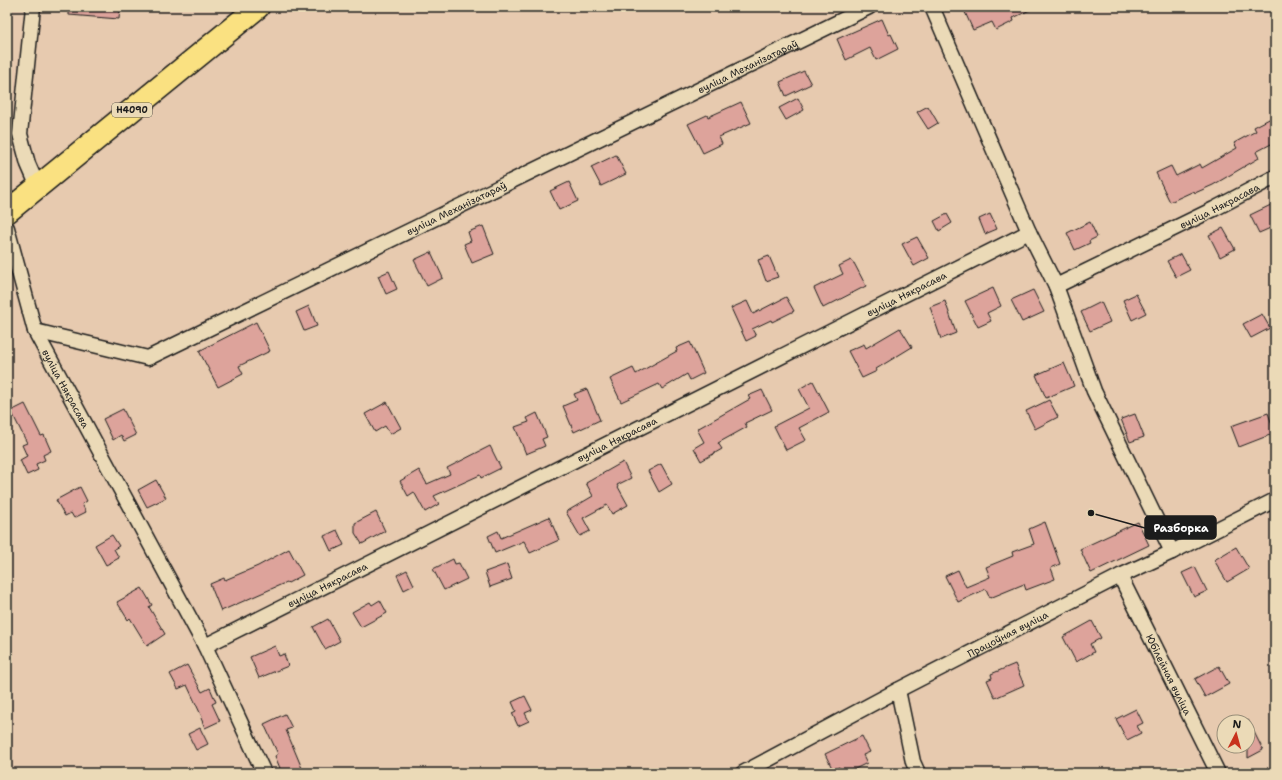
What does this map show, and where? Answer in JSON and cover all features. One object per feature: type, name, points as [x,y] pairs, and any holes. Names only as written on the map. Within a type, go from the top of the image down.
[{"type":"main road","name":"Н4090","points":[[7,212],[258,7]]},
{"type":"street","points":[[32,7],[20,134],[28,164],[38,187]]},
{"type":"street","name":"вуліца Механізатараў","points":[[35,331],[148,358],[869,7]]},
{"type":"street","points":[[932,7],[1029,232],[1056,286],[1094,391],[1172,552]]},
{"type":"street","name":"вуліца Някрасава","points":[[1056,286],[1214,209],[1275,177]]},
{"type":"street","name":"вуліца Някрасава","points":[[7,228],[35,331],[205,646],[264,773]]},
{"type":"street","name":"вуліца Някрасава","points":[[205,646],[1029,232]]},
{"type":"street","name":"Працоўная вуліца","points":[[743,773],[898,690],[1120,576],[1172,552],[1275,500]]},
{"type":"street","name":"Юбілейная вуліца","points":[[1120,576],[1218,773]]},
{"type":"street","points":[[898,690],[913,762],[918,773]]},
{"type":"building","points":[[69,7],[120,7],[119,19],[69,15]]},
{"type":"building","points":[[971,7],[1036,7],[1013,18],[1014,21],[996,30],[992,22],[973,30],[964,10]]},
{"type":"building","points":[[882,19],[889,35],[891,34],[898,49],[876,60],[870,48],[846,60],[837,39]]},
{"type":"building","points":[[804,71],[811,84],[786,96],[780,82]]},
{"type":"building","points":[[798,98],[804,110],[786,120],[779,108]]},
{"type":"building","points":[[741,102],[751,123],[719,137],[722,144],[703,153],[688,124],[707,115],[708,117]]},
{"type":"building","points":[[928,106],[938,123],[928,129],[917,112]]},
{"type":"building","points":[[1275,116],[1275,142],[1256,152],[1259,158],[1213,185],[1195,193],[1194,191],[1170,202],[1156,173],[1171,166],[1176,176],[1200,164],[1202,168],[1237,148],[1234,143],[1256,131],[1254,127]]},
{"type":"building","points":[[616,155],[626,174],[601,186],[591,167]]},
{"type":"building","points":[[569,182],[578,201],[559,210],[550,191]]},
{"type":"building","points":[[1275,203],[1275,226],[1259,233],[1250,215]]},
{"type":"building","points":[[947,214],[952,223],[939,231],[934,221]]},
{"type":"building","points":[[990,214],[997,229],[985,234],[979,219]]},
{"type":"building","points":[[1090,222],[1097,237],[1089,241],[1090,243],[1075,250],[1067,233]]},
{"type":"building","points":[[483,226],[494,254],[472,263],[464,244],[471,241],[468,232]]},
{"type":"building","points":[[1223,228],[1235,249],[1220,257],[1209,235]]},
{"type":"building","points":[[917,237],[929,258],[914,266],[902,244]]},
{"type":"building","points":[[431,252],[443,278],[427,286],[414,260]]},
{"type":"building","points":[[1181,254],[1190,270],[1176,277],[1167,261]]},
{"type":"building","points":[[769,256],[778,277],[766,281],[758,260]]},
{"type":"building","points":[[851,260],[866,286],[823,308],[814,288],[843,274],[839,266]]},
{"type":"building","points":[[389,271],[397,289],[386,294],[378,276]]},
{"type":"building","points":[[993,288],[1001,306],[987,313],[991,321],[978,327],[965,301]]},
{"type":"building","points":[[1033,290],[1044,312],[1022,322],[1011,300]]},
{"type":"building","points":[[1136,294],[1146,313],[1132,320],[1123,300]]},
{"type":"building","points":[[786,297],[794,311],[772,322],[771,320],[752,329],[756,336],[746,341],[731,308],[747,301],[753,314]]},
{"type":"building","points":[[945,301],[956,333],[941,339],[930,307]]},
{"type":"building","points":[[1101,302],[1110,322],[1090,331],[1081,312]]},
{"type":"building","points":[[309,306],[317,326],[304,331],[296,312]]},
{"type":"building","points":[[1262,314],[1270,328],[1251,338],[1243,324]]},
{"type":"building","points":[[256,322],[270,351],[239,366],[243,374],[218,387],[199,351]]},
{"type":"building","points":[[900,328],[912,347],[876,369],[877,371],[862,378],[848,351],[864,344],[866,348]]},
{"type":"building","points":[[690,342],[704,373],[690,380],[687,374],[662,389],[659,384],[621,402],[610,379],[633,368],[636,374],[677,351],[676,348]]},
{"type":"building","points":[[1064,363],[1074,386],[1046,398],[1036,375]]},
{"type":"building","points":[[813,381],[829,412],[799,428],[806,440],[786,450],[774,426],[809,408],[799,389]]},
{"type":"building","points":[[587,389],[600,420],[574,432],[563,406],[577,400],[574,394]]},
{"type":"building","points":[[762,390],[772,410],[745,423],[747,427],[718,443],[722,449],[701,461],[694,448],[704,442],[697,429],[750,399],[748,396]]},
{"type":"building","points":[[1049,400],[1058,417],[1035,429],[1026,411]]},
{"type":"building","points":[[387,402],[401,428],[390,434],[385,426],[375,432],[365,414]]},
{"type":"building","points":[[25,404],[41,436],[44,435],[51,451],[43,455],[45,460],[36,464],[38,470],[27,475],[20,460],[27,456],[22,445],[27,443],[11,411]]},
{"type":"building","points":[[123,409],[136,435],[124,441],[121,435],[113,440],[103,419]]},
{"type":"building","points":[[537,413],[547,437],[542,439],[545,446],[526,454],[515,427],[529,422],[527,418]]},
{"type":"building","points":[[1268,413],[1275,433],[1239,447],[1231,426]]},
{"type":"building","points":[[1135,414],[1144,437],[1130,442],[1121,419]]},
{"type":"building","points":[[490,446],[501,468],[481,478],[480,475],[434,496],[439,504],[425,512],[414,492],[408,496],[400,481],[419,470],[427,484],[450,474],[447,468]]},
{"type":"building","points":[[623,462],[631,478],[617,485],[628,505],[612,514],[607,505],[583,518],[590,531],[580,536],[566,512],[593,496],[586,483]]},
{"type":"building","points":[[661,464],[672,484],[659,492],[648,471]]},
{"type":"building","points":[[156,480],[166,498],[147,507],[138,490]]},
{"type":"building","points":[[80,487],[87,501],[82,504],[86,512],[74,518],[71,513],[65,516],[56,500]]},
{"type":"building","points":[[376,512],[385,531],[362,544],[355,533],[355,523]]},
{"type":"building","points":[[549,517],[559,540],[530,553],[524,541],[495,553],[488,536],[498,531],[501,538]]},
{"type":"building","points":[[1045,522],[1060,564],[1051,568],[1055,579],[1026,590],[1024,584],[990,598],[986,589],[958,602],[945,576],[958,570],[966,587],[990,577],[986,567],[1013,556],[1012,552],[1034,544],[1029,529]]},
{"type":"building","points":[[1138,522],[1149,545],[1091,573],[1080,549]]},
{"type":"building","points":[[337,530],[344,545],[331,551],[324,536]]},
{"type":"building","points":[[112,535],[119,546],[114,549],[119,558],[106,565],[95,545]]},
{"type":"building","points":[[1236,547],[1249,569],[1227,582],[1214,560]]},
{"type":"building","points":[[289,549],[303,575],[288,583],[287,582],[221,611],[210,584],[224,578],[225,580],[258,566]]},
{"type":"building","points":[[453,559],[455,564],[459,563],[467,579],[444,590],[433,569]]},
{"type":"building","points":[[507,564],[512,579],[490,587],[485,572]]},
{"type":"building","points":[[1195,567],[1207,591],[1194,597],[1182,573]]},
{"type":"building","points":[[407,570],[414,585],[404,590],[397,575]]},
{"type":"building","points":[[142,588],[152,605],[149,607],[165,634],[147,646],[130,618],[128,620],[117,602]]},
{"type":"building","points":[[380,600],[387,613],[361,627],[352,612],[370,602],[372,605]]},
{"type":"building","points":[[328,619],[340,641],[325,649],[313,627]]},
{"type":"building","points":[[1092,621],[1101,638],[1090,644],[1094,652],[1076,662],[1063,637]]},
{"type":"building","points":[[275,646],[279,656],[284,654],[288,666],[259,678],[250,657]]},
{"type":"building","points":[[1015,664],[1024,685],[995,698],[987,680],[992,678],[991,674]]},
{"type":"building","points":[[187,665],[202,692],[210,688],[216,702],[212,704],[220,721],[205,728],[201,718],[202,717],[187,685],[178,689],[170,674]]},
{"type":"building","points":[[1219,666],[1229,684],[1205,697],[1195,679]]},
{"type":"building","points":[[525,696],[532,710],[525,713],[529,721],[518,726],[512,713],[516,711],[512,702]]},
{"type":"building","points":[[1136,709],[1143,723],[1137,726],[1141,733],[1127,740],[1116,719]]},
{"type":"building","points":[[285,714],[292,728],[286,730],[304,773],[282,773],[275,756],[278,754],[264,724]]},
{"type":"building","points":[[200,728],[208,744],[196,750],[188,734]]},
{"type":"building","points":[[862,736],[870,752],[863,755],[867,763],[847,773],[842,773],[839,767],[833,770],[825,754]]},
{"type":"building","points":[[1256,736],[1263,750],[1256,754]]},
{"type":"building","points":[[1248,754],[1256,754],[1248,758]]},
{"type":"place","name":"Разборка","points":[[1091,513]]}]
